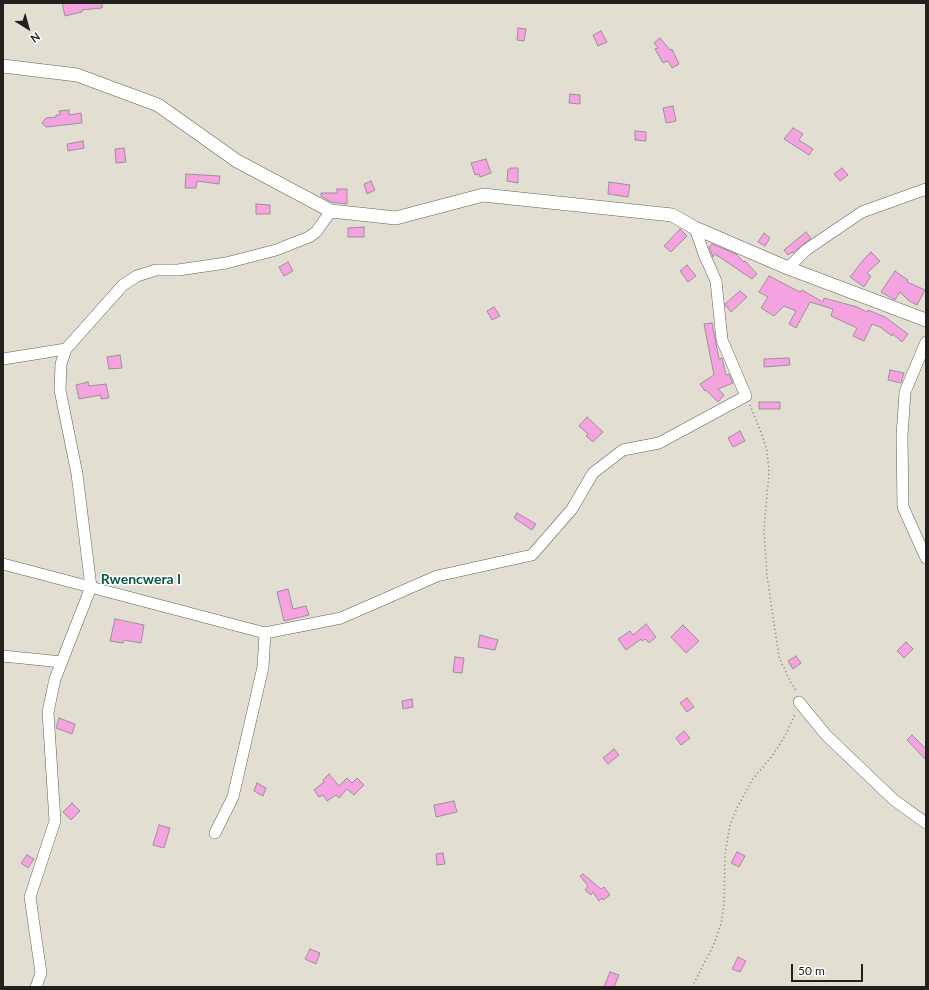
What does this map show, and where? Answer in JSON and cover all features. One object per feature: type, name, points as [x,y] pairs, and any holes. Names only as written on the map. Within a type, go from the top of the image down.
[{"type":"street","points":[[3,66],[78,75],[158,105],[237,161],[331,211],[396,218],[483,195],[672,215],[695,228],[788,268],[926,320]]},
{"type":"street","points":[[788,268],[806,250],[862,212],[926,190]]},
{"type":"street","points":[[36,987],[41,973],[30,898],[55,821],[48,712],[55,679],[91,587],[77,474],[60,390],[61,364],[66,349],[123,285],[137,276],[156,270],[178,270],[226,263],[276,250],[309,237],[316,232],[331,211]]},
{"type":"street","points":[[3,564],[265,633],[341,618],[437,576],[532,555],[572,509],[593,473],[623,450],[659,443],[746,396],[722,340],[716,281],[704,254],[695,228]]},
{"type":"street","points":[[926,342],[905,392],[902,436],[903,507],[926,558]]},
{"type":"street","points":[[3,359],[66,349]]},
{"type":"street","points":[[215,833],[233,797],[263,667],[265,633]]},
{"type":"street","points":[[3,656],[62,662]]},
{"type":"street","points":[[800,702],[826,735],[894,800],[926,824]]},
{"type":"path","points":[[692,987],[714,944],[721,924],[724,905],[725,854],[730,825],[752,780],[772,756],[785,736],[800,702],[798,693],[778,657],[767,576],[764,530],[769,472],[767,451],[746,396]]},
{"type":"building","points":[[62,3],[102,3],[102,8],[82,10],[82,12],[65,16]]},
{"type":"building","points":[[518,28],[526,29],[524,41],[517,40]]},
{"type":"building","points":[[601,31],[607,42],[598,46],[593,35]]},
{"type":"building","points":[[660,38],[670,50],[672,49],[679,64],[672,68],[668,61],[663,63],[655,49],[658,48],[654,43]]},
{"type":"building","points":[[570,94],[580,95],[580,104],[569,103]]},
{"type":"building","points":[[673,106],[676,121],[666,123],[663,108]]},
{"type":"building","points":[[69,110],[69,115],[81,113],[82,123],[46,127],[42,123],[46,118],[60,115],[59,111]]},
{"type":"building","points":[[793,128],[803,134],[799,140],[813,149],[809,155],[784,139]]},
{"type":"building","points":[[635,131],[646,132],[646,141],[635,140]]},
{"type":"building","points":[[83,141],[84,148],[68,151],[67,144]]},
{"type":"building","points":[[124,148],[126,162],[116,163],[115,149]]},
{"type":"building","points":[[486,159],[491,173],[480,177],[479,174],[475,175],[471,163]]},
{"type":"building","points":[[518,168],[518,183],[507,181],[508,169]]},
{"type":"building","points":[[842,168],[848,175],[840,181],[834,174]]},
{"type":"building","points":[[186,174],[220,176],[219,184],[197,181],[196,188],[185,188]]},
{"type":"building","points":[[371,181],[375,190],[367,194],[364,184]]},
{"type":"building","points":[[609,182],[630,185],[628,197],[608,194]]},
{"type":"building","points":[[337,189],[347,189],[347,204],[331,202],[321,196],[321,193],[337,193]]},
{"type":"building","points":[[256,204],[270,205],[270,214],[256,214]]},
{"type":"building","points":[[364,227],[364,237],[348,237],[348,228]]},
{"type":"building","points":[[680,229],[687,236],[671,252],[664,246]]},
{"type":"building","points":[[806,232],[811,238],[793,253],[792,252],[788,255],[784,250]]},
{"type":"building","points":[[764,233],[770,238],[765,246],[758,242]]},
{"type":"building","points":[[712,244],[736,254],[757,274],[752,279],[715,254],[713,257],[709,247]]},
{"type":"building","points":[[871,252],[880,261],[867,273],[871,276],[864,287],[850,277]]},
{"type":"building","points":[[288,262],[293,271],[284,276],[279,267]]},
{"type":"building","points":[[687,265],[696,276],[688,282],[680,271]]},
{"type":"building","points":[[895,271],[908,280],[907,282],[925,290],[917,305],[909,301],[900,292],[895,300],[881,292]]},
{"type":"building","points":[[769,276],[800,292],[802,290],[823,302],[824,298],[857,307],[867,312],[868,310],[885,317],[908,334],[902,342],[893,334],[892,336],[880,327],[872,324],[864,341],[853,336],[857,328],[831,316],[833,309],[810,302],[796,328],[789,324],[796,311],[784,306],[774,316],[761,308],[768,297],[759,292]]},
{"type":"building","points":[[740,291],[747,297],[731,312],[725,304]]},
{"type":"building","points":[[494,307],[500,316],[492,320],[487,311]]},
{"type":"building","points":[[712,323],[719,359],[722,358],[726,375],[729,374],[733,383],[718,389],[724,395],[718,402],[706,390],[705,391],[700,384],[714,375],[704,324]]},
{"type":"building","points":[[120,355],[122,368],[109,369],[107,357]]},
{"type":"building","points":[[789,358],[790,365],[764,367],[764,359]]},
{"type":"building","points":[[890,370],[904,373],[901,383],[888,380]]},
{"type":"building","points":[[88,382],[89,386],[106,384],[109,398],[101,399],[101,395],[79,399],[76,385]]},
{"type":"building","points":[[759,402],[780,402],[780,409],[759,409]]},
{"type":"building","points":[[587,417],[603,432],[593,442],[586,436],[588,434],[579,426]]},
{"type":"building","points":[[740,431],[745,441],[733,447],[728,438]]},
{"type":"building","points":[[517,513],[536,524],[532,530],[514,518]]},
{"type":"building","points":[[288,589],[293,609],[306,606],[309,615],[284,621],[277,592]]},
{"type":"building","points":[[115,619],[144,625],[141,643],[124,640],[123,643],[110,641]]},
{"type":"building","points":[[646,624],[656,637],[649,643],[645,639],[642,641],[641,639],[626,650],[618,639],[630,631],[633,635]]},
{"type":"building","points":[[683,625],[699,641],[686,653],[671,637]]},
{"type":"building","points":[[480,635],[498,640],[495,650],[478,647]]},
{"type":"building","points":[[906,642],[913,649],[904,658],[897,651]]},
{"type":"building","points":[[796,656],[801,663],[793,669],[788,661]]},
{"type":"building","points":[[455,657],[464,658],[462,673],[453,672]]},
{"type":"building","points":[[687,698],[694,707],[687,712],[680,703]]},
{"type":"building","points":[[412,699],[413,707],[403,709],[402,701]]},
{"type":"building","points":[[59,718],[75,724],[72,734],[56,728]]},
{"type":"building","points":[[684,731],[690,738],[681,745],[676,738]]},
{"type":"building","points":[[912,735],[926,749],[926,760],[907,740]]},
{"type":"building","points":[[614,749],[619,755],[608,764],[603,758]]},
{"type":"building","points":[[329,774],[339,786],[347,778],[352,783],[357,778],[364,785],[354,795],[347,789],[339,798],[336,795],[327,801],[323,795],[319,797],[314,790],[324,782],[323,780]]},
{"type":"building","points":[[257,783],[266,788],[263,796],[254,791]]},
{"type":"building","points":[[454,801],[457,812],[436,817],[434,805]]},
{"type":"building","points":[[72,803],[80,811],[71,820],[63,812]]},
{"type":"building","points":[[159,825],[170,828],[164,848],[153,845]]},
{"type":"building","points":[[737,852],[745,856],[739,867],[731,863]]},
{"type":"building","points":[[443,853],[445,864],[437,865],[436,854]]},
{"type":"building","points":[[27,855],[34,859],[28,868],[21,863]]},
{"type":"building","points":[[583,874],[601,889],[604,887],[610,895],[599,901],[593,892],[591,895],[585,890],[588,886],[580,876]]},
{"type":"building","points":[[310,949],[320,953],[316,964],[305,959]]},
{"type":"building","points":[[738,957],[746,961],[740,972],[732,969]]},
{"type":"building","points":[[610,972],[619,975],[614,987],[604,987]]},
{"type":"district","name":"Rwencwera I","points":[[141,579]]}]
